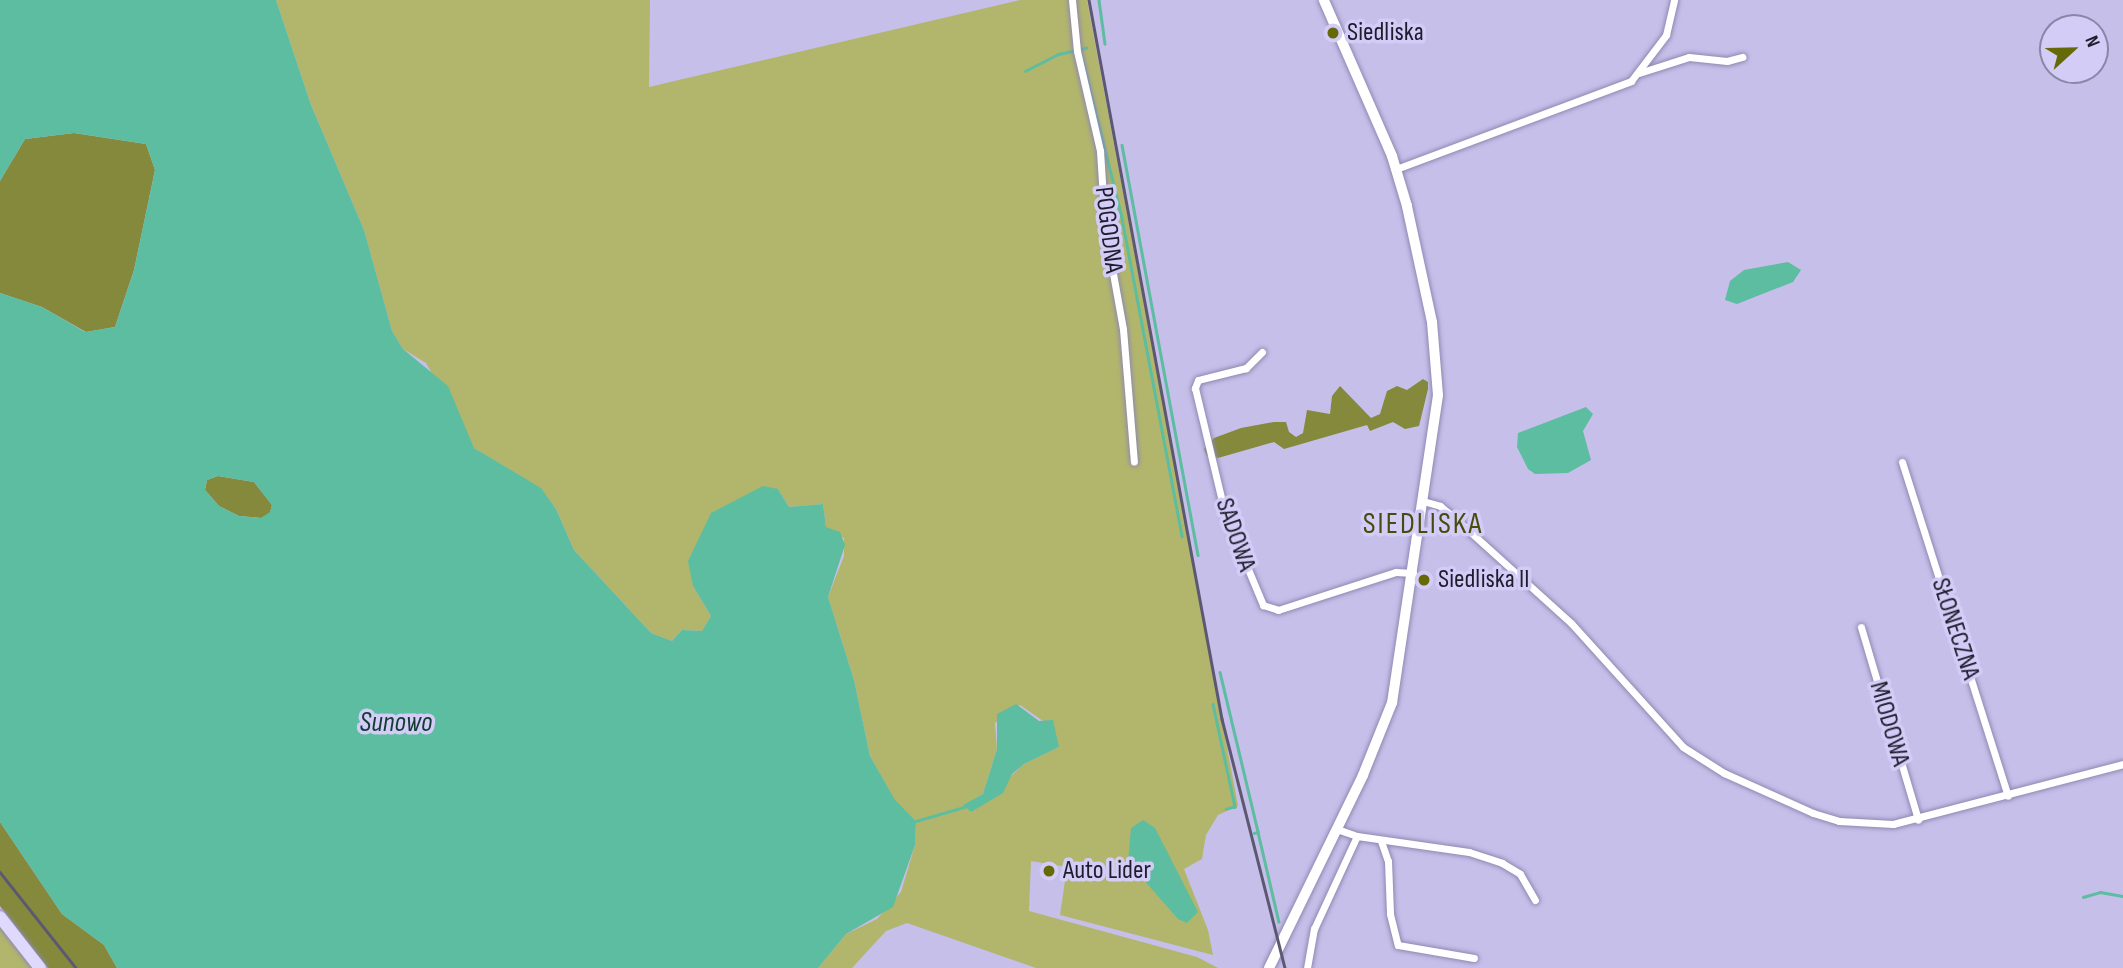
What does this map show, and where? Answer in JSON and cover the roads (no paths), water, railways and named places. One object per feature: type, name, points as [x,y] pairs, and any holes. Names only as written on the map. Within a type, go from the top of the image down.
[{"type":"main road","points":[[1269,968],[1337,829],[1392,702],[1438,396],[1437,363],[1426,290],[1396,169],[1324,0]]},
{"type":"main road","points":[[0,916],[40,968]]},
{"type":"street","name":"POGODNA","points":[[1072,0],[1077,51],[1100,151],[1105,229],[1123,329],[1134,462]]},
{"type":"street","points":[[1638,74],[1665,35],[1674,0]]},
{"type":"street","points":[[1396,169],[1620,87],[1638,74],[1689,57],[1727,61],[1742,57]]},
{"type":"street","name":"SADOWA","points":[[1262,352],[1253,364],[1198,380],[1195,388],[1225,514],[1263,605],[1278,610],[1396,572],[1413,573]]},
{"type":"street","name":"SŁONECZNA","points":[[1902,462],[2008,796]]},
{"type":"street","points":[[1423,501],[1448,513],[1571,623],[1661,726],[1703,761],[1839,821],[1867,825],[1918,820],[2123,764]]},
{"type":"street","name":"MIODOWA","points":[[1861,627],[1918,820]]},
{"type":"street","points":[[1337,829],[1381,841],[1469,852],[1502,863],[1520,874],[1535,900]]},
{"type":"street","points":[[1307,968],[1314,929],[1357,836]]},
{"type":"street","points":[[1381,841],[1388,861],[1390,914],[1398,945],[1474,958]]},
{"type":"water","name":"Sunowo","points":[[0,0],[276,0],[311,105],[364,230],[392,331],[403,349],[448,386],[474,448],[541,488],[556,509],[574,550],[651,633],[672,641],[682,630],[702,631],[711,616],[693,586],[688,561],[711,513],[763,486],[778,489],[789,507],[823,504],[826,527],[840,532],[845,545],[828,597],[854,680],[870,756],[895,800],[916,821],[915,845],[893,907],[846,934],[818,968],[117,968],[104,945],[62,914],[0,822],[0,293],[42,307],[85,332],[115,327],[134,270],[155,170],[146,144],[74,133],[25,139],[0,181]],"holes":[[[218,476],[254,482],[272,505],[270,512],[261,518],[239,516],[219,506],[205,490],[207,480]]]},
{"type":"water","points":[[1788,262],[1801,270],[1793,282],[1737,304],[1725,300],[1730,281],[1744,270]]},
{"type":"water","points":[[1586,407],[1593,414],[1583,431],[1591,460],[1568,473],[1535,474],[1528,469],[1517,447],[1518,433]]},
{"type":"water","points":[[1016,704],[1039,721],[1053,720],[1059,747],[1024,764],[1012,774],[1003,793],[971,812],[963,805],[983,794],[997,749],[997,714]]},
{"type":"water","points":[[1143,820],[1155,828],[1198,912],[1187,923],[1178,919],[1128,862],[1131,828]]},
{"type":"waterway","points":[[1099,0],[1105,44]]},
{"type":"waterway","points":[[1025,71],[1059,54],[1086,48]]},
{"type":"waterway","points":[[1080,49],[1121,213],[1182,536]]},
{"type":"waterway","points":[[1122,145],[1198,555]]},
{"type":"waterway","points":[[1220,672],[1258,832]]},
{"type":"waterway","points":[[1213,704],[1235,807],[1226,809]]},
{"type":"waterway","points":[[916,821],[964,807]]},
{"type":"waterway","points":[[1254,833],[1258,832],[1279,922]]},
{"type":"waterway","points":[[2083,897],[2100,892],[2123,896]]},
{"type":"railway","points":[[1089,0],[1222,719],[1285,968]]},
{"type":"railway","points":[[0,872],[76,968]]},
{"type":"place","name":"Siedliska","points":[[1333,33]]},
{"type":"place","name":"Siedliska II","points":[[1424,580]]},
{"type":"place","name":"Auto Lider","points":[[1049,871]]},
{"type":"district","name":"SIEDLISKA","points":[[1423,524]]}]
